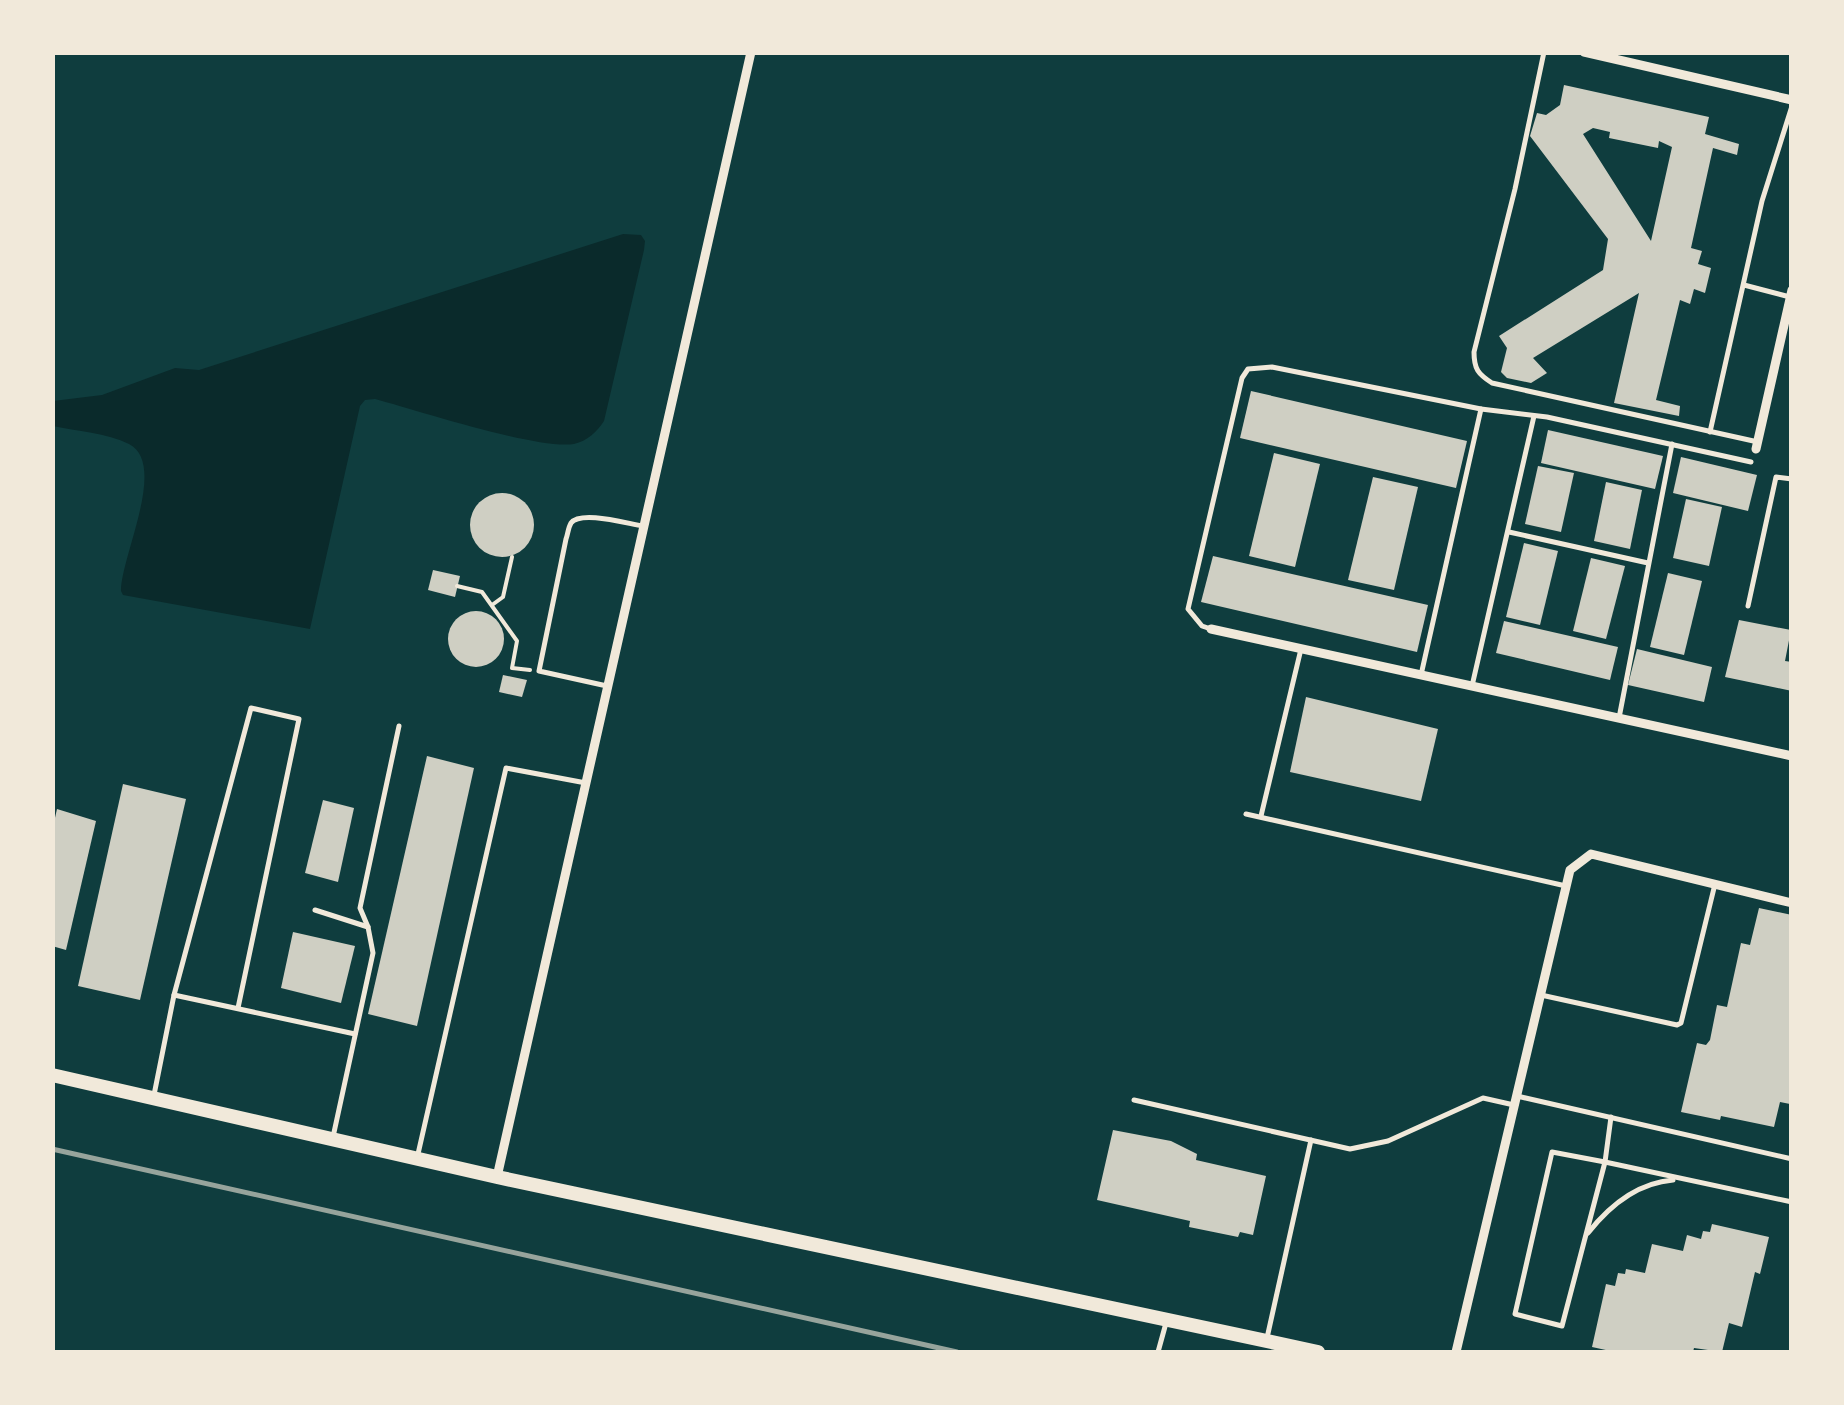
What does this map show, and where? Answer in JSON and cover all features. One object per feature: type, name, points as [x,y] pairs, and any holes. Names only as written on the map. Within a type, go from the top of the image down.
[{"type":"main road","points":[[52,1075],[497,1177],[1318,1352]]},
{"type":"street","points":[[497,1177],[751,52]]},
{"type":"street","points":[[1584,52],[1792,103]]},
{"type":"street","points":[[1757,446],[1790,293]]},
{"type":"street","points":[[1212,629],[1792,756]]},
{"type":"street","points":[[1456,1352],[1570,870],[1591,854],[1792,903]]},
{"type":"lane","points":[[1544,52],[1474,352],[1474,366],[1479,375],[1492,383],[1757,446]]},
{"type":"lane","points":[[1710,432],[1762,201],[1792,103]]},
{"type":"lane","points":[[1743,285],[1790,293]]},
{"type":"lane","points":[[1212,629],[1202,626],[1188,609],[1242,378],[1248,369],[1272,367],[1751,462]]},
{"type":"lane","points":[[1421,675],[1481,410]]},
{"type":"lane","points":[[1472,686],[1534,416]]},
{"type":"lane","points":[[1618,718],[1672,444]]},
{"type":"lane","points":[[1748,606],[1776,477],[1792,480]]},
{"type":"lane","points":[[608,686],[540,670],[571,523],[588,516],[643,526]]},
{"type":"lane","points":[[1508,532],[1648,563]]},
{"type":"lane","points":[[1261,817],[1301,649]]},
{"type":"lane","points":[[154,1098],[174,995],[251,708],[299,718],[238,1008]]},
{"type":"lane","points":[[332,1139],[373,953],[360,908],[399,726]]},
{"type":"lane","points":[[417,1159],[506,768],[586,783]]},
{"type":"lane","points":[[1246,814],[1566,886]]},
{"type":"lane","points":[[1540,994],[1678,1026],[1715,884]]},
{"type":"lane","points":[[315,910],[368,927]]},
{"type":"lane","points":[[174,995],[356,1034]]},
{"type":"lane","points":[[1134,1100],[1350,1149],[1388,1140],[1482,1098],[1515,1100],[1612,1117],[1792,1159]]},
{"type":"lane","points":[[1612,1117],[1604,1162],[1562,1326],[1514,1314],[1552,1152],[1604,1162],[1788,1204],[1792,1202]]},
{"type":"lane","points":[[1266,1342],[1311,1140]]},
{"type":"lane","points":[[1584,1241],[1622,1198],[1650,1184],[1682,1180]]},
{"type":"lane","points":[[1158,1352],[1167,1320]]},
{"type":"path","points":[[492,606],[503,597],[512,556]]},
{"type":"path","points":[[457,586],[482,592],[517,641],[512,668],[540,670]]},
{"type":"water","points":[[623,234],[641,235],[644,250],[604,421],[591,436],[574,444],[533,441],[375,399],[365,400],[360,406],[310,629],[123,595],[123,575],[144,490],[140,455],[120,440],[53,426],[53,401],[102,395],[175,368],[199,370]]},
{"type":"building","points":[[1564,85],[1709,117],[1705,134],[1739,144],[1737,155],[1713,148],[1691,248],[1702,251],[1698,264],[1711,268],[1705,293],[1694,289],[1690,304],[1680,300],[1656,400],[1680,406],[1679,416],[1614,403],[1639,293],[1533,358],[1547,373],[1531,383],[1507,378],[1501,372],[1507,348],[1499,336],[1603,270],[1608,239],[1530,136],[1537,113],[1546,115],[1560,105]],"holes":[[[1593,128],[1610,132],[1609,138],[1658,148],[1659,141],[1672,147],[1651,241],[1583,134]]]},
{"type":"building","points":[[1251,391],[1467,441],[1456,488],[1240,438]]},
{"type":"building","points":[[1548,430],[1663,456],[1655,489],[1541,463]]},
{"type":"building","points":[[1274,453],[1320,464],[1295,567],[1249,556]]},
{"type":"building","points":[[1681,457],[1757,475],[1748,511],[1673,493]]},
{"type":"building","points":[[1538,466],[1574,473],[1561,532],[1525,524]]},
{"type":"building","points":[[1373,477],[1418,487],[1394,590],[1348,580]]},
{"type":"building","points":[[1606,482],[1642,490],[1630,549],[1594,541]]},
{"type":"building","points":[[502,493],[525,502],[534,525],[525,548],[502,557],[479,548],[470,525],[479,502]]},
{"type":"building","points":[[1686,499],[1722,507],[1709,566],[1673,558]]},
{"type":"building","points":[[1524,543],[1558,551],[1540,625],[1506,617]]},
{"type":"building","points":[[1213,556],[1428,605],[1417,652],[1201,602]]},
{"type":"building","points":[[1591,558],[1625,566],[1606,639],[1573,631]]},
{"type":"building","points":[[433,570],[460,576],[455,597],[428,590]]},
{"type":"building","points":[[1668,573],[1702,581],[1684,655],[1650,647]]},
{"type":"building","points":[[476,611],[496,619],[504,639],[496,659],[476,667],[456,659],[448,639],[456,619]]},
{"type":"building","points":[[1739,620],[1791,630],[1785,661],[1792,662],[1792,691],[1725,677]]},
{"type":"building","points":[[1504,621],[1618,647],[1610,680],[1496,653]]},
{"type":"building","points":[[1637,649],[1712,667],[1704,702],[1628,685]]},
{"type":"building","points":[[503,675],[527,680],[522,697],[499,692]]},
{"type":"building","points":[[1306,697],[1438,729],[1421,801],[1290,772]]},
{"type":"building","points":[[427,756],[474,768],[417,1026],[368,1014]]},
{"type":"building","points":[[123,784],[186,799],[140,1000],[78,986]]},
{"type":"building","points":[[323,800],[354,808],[338,882],[305,873]]},
{"type":"building","points":[[57,809],[96,821],[66,950],[52,946],[52,831]]},
{"type":"building","points":[[1759,908],[1792,915],[1792,1095],[1790,1104],[1780,1102],[1774,1127],[1681,1112],[1697,1043],[1706,1045],[1710,1040],[1717,1005],[1727,1007],[1741,943],[1750,945]]},
{"type":"building","points":[[293,932],[355,946],[341,1003],[281,988]]},
{"type":"building","points":[[1113,1130],[1171,1141],[1197,1154],[1196,1160],[1266,1176],[1253,1235],[1240,1232],[1238,1237],[1189,1227],[1190,1221],[1097,1200]]},
{"type":"building","points":[[1712,1224],[1769,1237],[1760,1274],[1755,1272],[1742,1327],[1729,1323],[1722,1352],[1694,1348],[1693,1352],[1615,1352],[1592,1347],[1606,1284],[1615,1286],[1618,1273],[1625,1274],[1626,1269],[1645,1273],[1652,1244],[1683,1251],[1687,1235],[1701,1239],[1703,1231],[1710,1232]]},
{"type":"railway","points":[[52,1149],[957,1352]]}]
